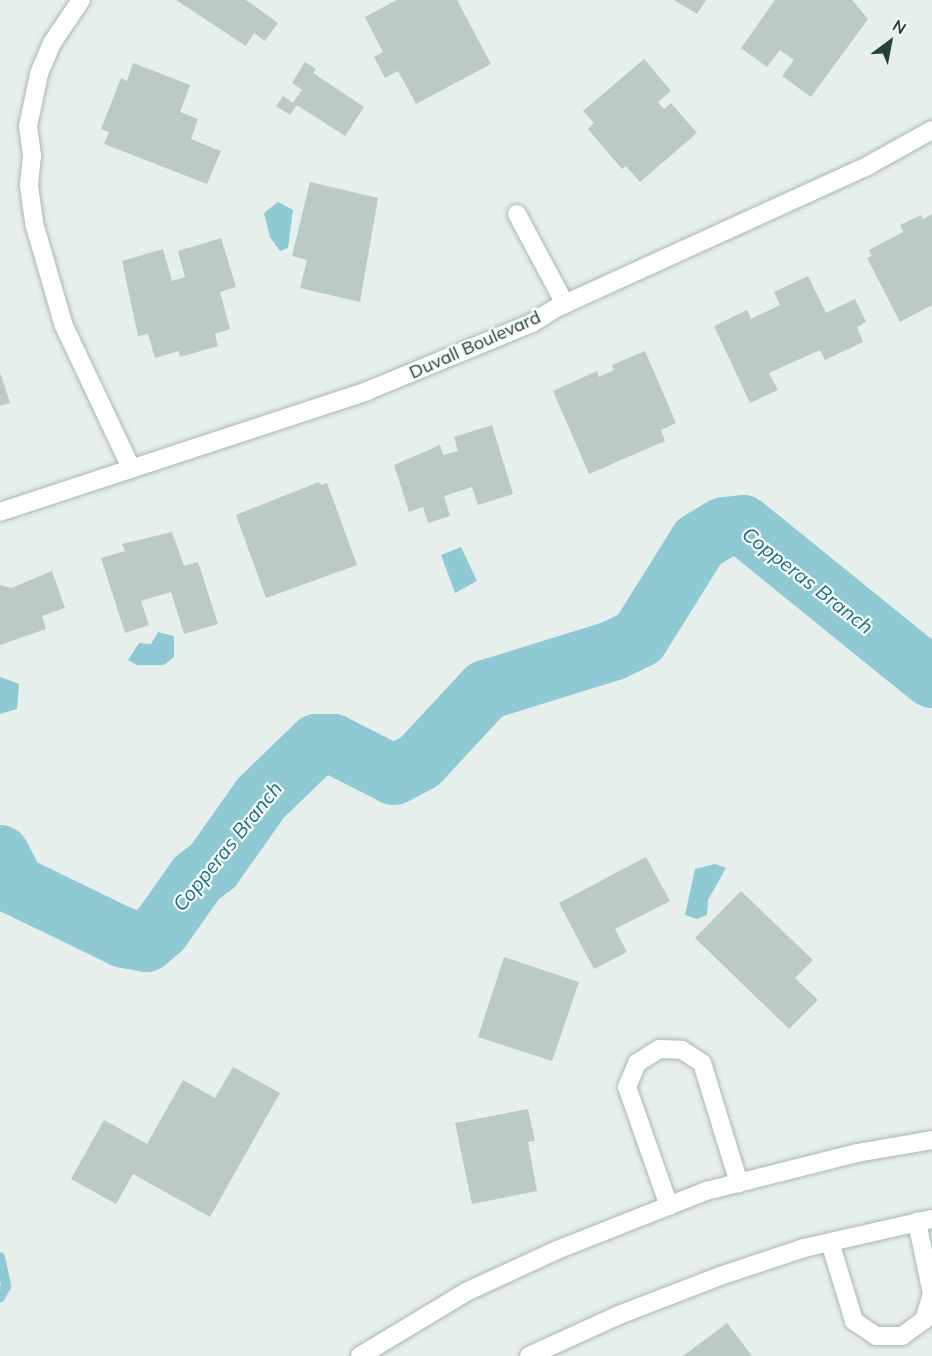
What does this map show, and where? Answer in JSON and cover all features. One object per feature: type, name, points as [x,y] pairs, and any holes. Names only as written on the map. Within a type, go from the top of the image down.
[{"type":"street","points":[[81,0],[52,43],[39,74],[28,126],[32,156],[29,186],[34,223],[64,326],[130,468]]},
{"type":"street","name":"Duvall Boulevard","points":[[0,512],[357,395],[532,323],[565,304],[869,165],[932,130]]},
{"type":"street","points":[[517,214],[565,304]]},
{"type":"street","points":[[669,1206],[627,1087],[637,1063],[659,1049],[682,1050],[702,1063],[739,1183]]},
{"type":"street","points":[[360,1356],[466,1293],[557,1250],[669,1206],[739,1183],[857,1153],[932,1140]]},
{"type":"street","points":[[529,1356],[646,1304],[830,1242],[924,1221],[932,1294],[924,1320],[902,1336],[876,1336],[854,1321],[830,1242]]},
{"type":"water","points":[[278,202],[293,210],[288,248],[280,251],[270,237],[264,213]]},
{"type":"water","points":[[461,547],[477,581],[455,593],[441,555]]},
{"type":"water","points":[[158,632],[174,636],[174,657],[164,665],[137,665],[128,660],[139,643],[151,644]]},
{"type":"water","points":[[0,677],[19,684],[17,709],[0,714]]},
{"type":"water","points":[[715,864],[726,868],[708,900],[707,915],[697,919],[685,915],[695,869]]},
{"type":"building","points":[[176,0],[246,0],[278,23],[265,41],[254,33],[246,46]]},
{"type":"building","points":[[397,0],[457,0],[491,64],[416,104],[398,71],[385,78],[374,57],[383,52],[365,17]]},
{"type":"building","points":[[674,0],[706,0],[697,14]]},
{"type":"building","points":[[775,0],[852,0],[868,19],[811,97],[782,76],[794,60],[780,50],[767,67],[741,48]]},
{"type":"building","points":[[644,59],[671,91],[658,102],[664,109],[671,103],[697,133],[640,182],[626,166],[622,169],[588,129],[594,123],[583,111]]},
{"type":"building","points":[[305,62],[316,69],[313,73],[364,107],[345,136],[297,105],[290,115],[276,106],[283,96],[293,103],[302,90],[292,83]]},
{"type":"building","points":[[133,63],[190,85],[180,112],[198,119],[191,139],[221,151],[207,184],[104,144],[109,132],[101,129],[121,78],[127,81]]},
{"type":"building","points":[[310,182],[378,198],[360,302],[300,288],[307,260],[292,256]]},
{"type":"building","points":[[932,214],[932,305],[900,322],[867,258],[872,256],[869,250],[903,232],[900,225],[921,215],[923,219]]},
{"type":"building","points":[[221,238],[236,287],[220,292],[230,329],[215,334],[218,346],[180,357],[179,351],[155,358],[148,334],[138,336],[122,261],[163,249],[172,281],[185,277],[178,251]]},
{"type":"building","points":[[808,276],[826,313],[855,299],[866,322],[857,327],[863,342],[825,360],[820,350],[769,373],[778,390],[750,403],[714,326],[747,310],[751,319],[780,305],[774,292]]},
{"type":"building","points":[[645,351],[676,423],[661,430],[665,441],[589,474],[553,391],[597,371],[599,377],[614,370],[612,365]]},
{"type":"building","points":[[0,372],[10,403],[0,406]]},
{"type":"building","points":[[492,425],[513,494],[478,505],[472,487],[444,496],[450,516],[428,523],[423,507],[409,512],[394,465],[440,445],[443,455],[458,451],[454,437]]},
{"type":"building","points":[[319,482],[321,485],[327,483],[357,565],[266,598],[236,515]]},
{"type":"building","points":[[172,532],[184,566],[198,562],[218,624],[184,634],[171,592],[141,601],[149,625],[125,633],[101,558],[125,551],[122,544]]},
{"type":"building","points":[[52,571],[65,608],[42,616],[46,629],[0,645],[0,585],[11,588]]},
{"type":"building","points":[[646,857],[670,901],[615,929],[627,952],[594,969],[559,903]]},
{"type":"building","points":[[741,891],[813,960],[795,978],[818,1000],[789,1029],[695,938]]},
{"type":"building","points":[[504,957],[579,982],[552,1061],[478,1037]]},
{"type":"building","points":[[233,1067],[280,1093],[210,1217],[133,1174],[116,1204],[71,1179],[104,1120],[147,1144],[183,1080],[215,1098]]},
{"type":"building","points":[[528,1109],[535,1141],[528,1142],[537,1191],[472,1204],[455,1123]]},
{"type":"building","points":[[727,1323],[752,1356],[683,1356]]},
{"type":"waterway","name":"Copperas Branch","points":[[0,855],[15,885],[124,938],[146,942],[161,929],[197,878],[213,866],[261,798],[317,744],[333,744],[394,775],[420,761],[486,690],[612,651],[639,638],[699,542],[724,527],[743,525],[932,678]]},
{"type":"waterway","points":[[0,890],[15,885]]},
{"type":"waterway","points":[[0,1257],[6,1286],[0,1298]]}]
